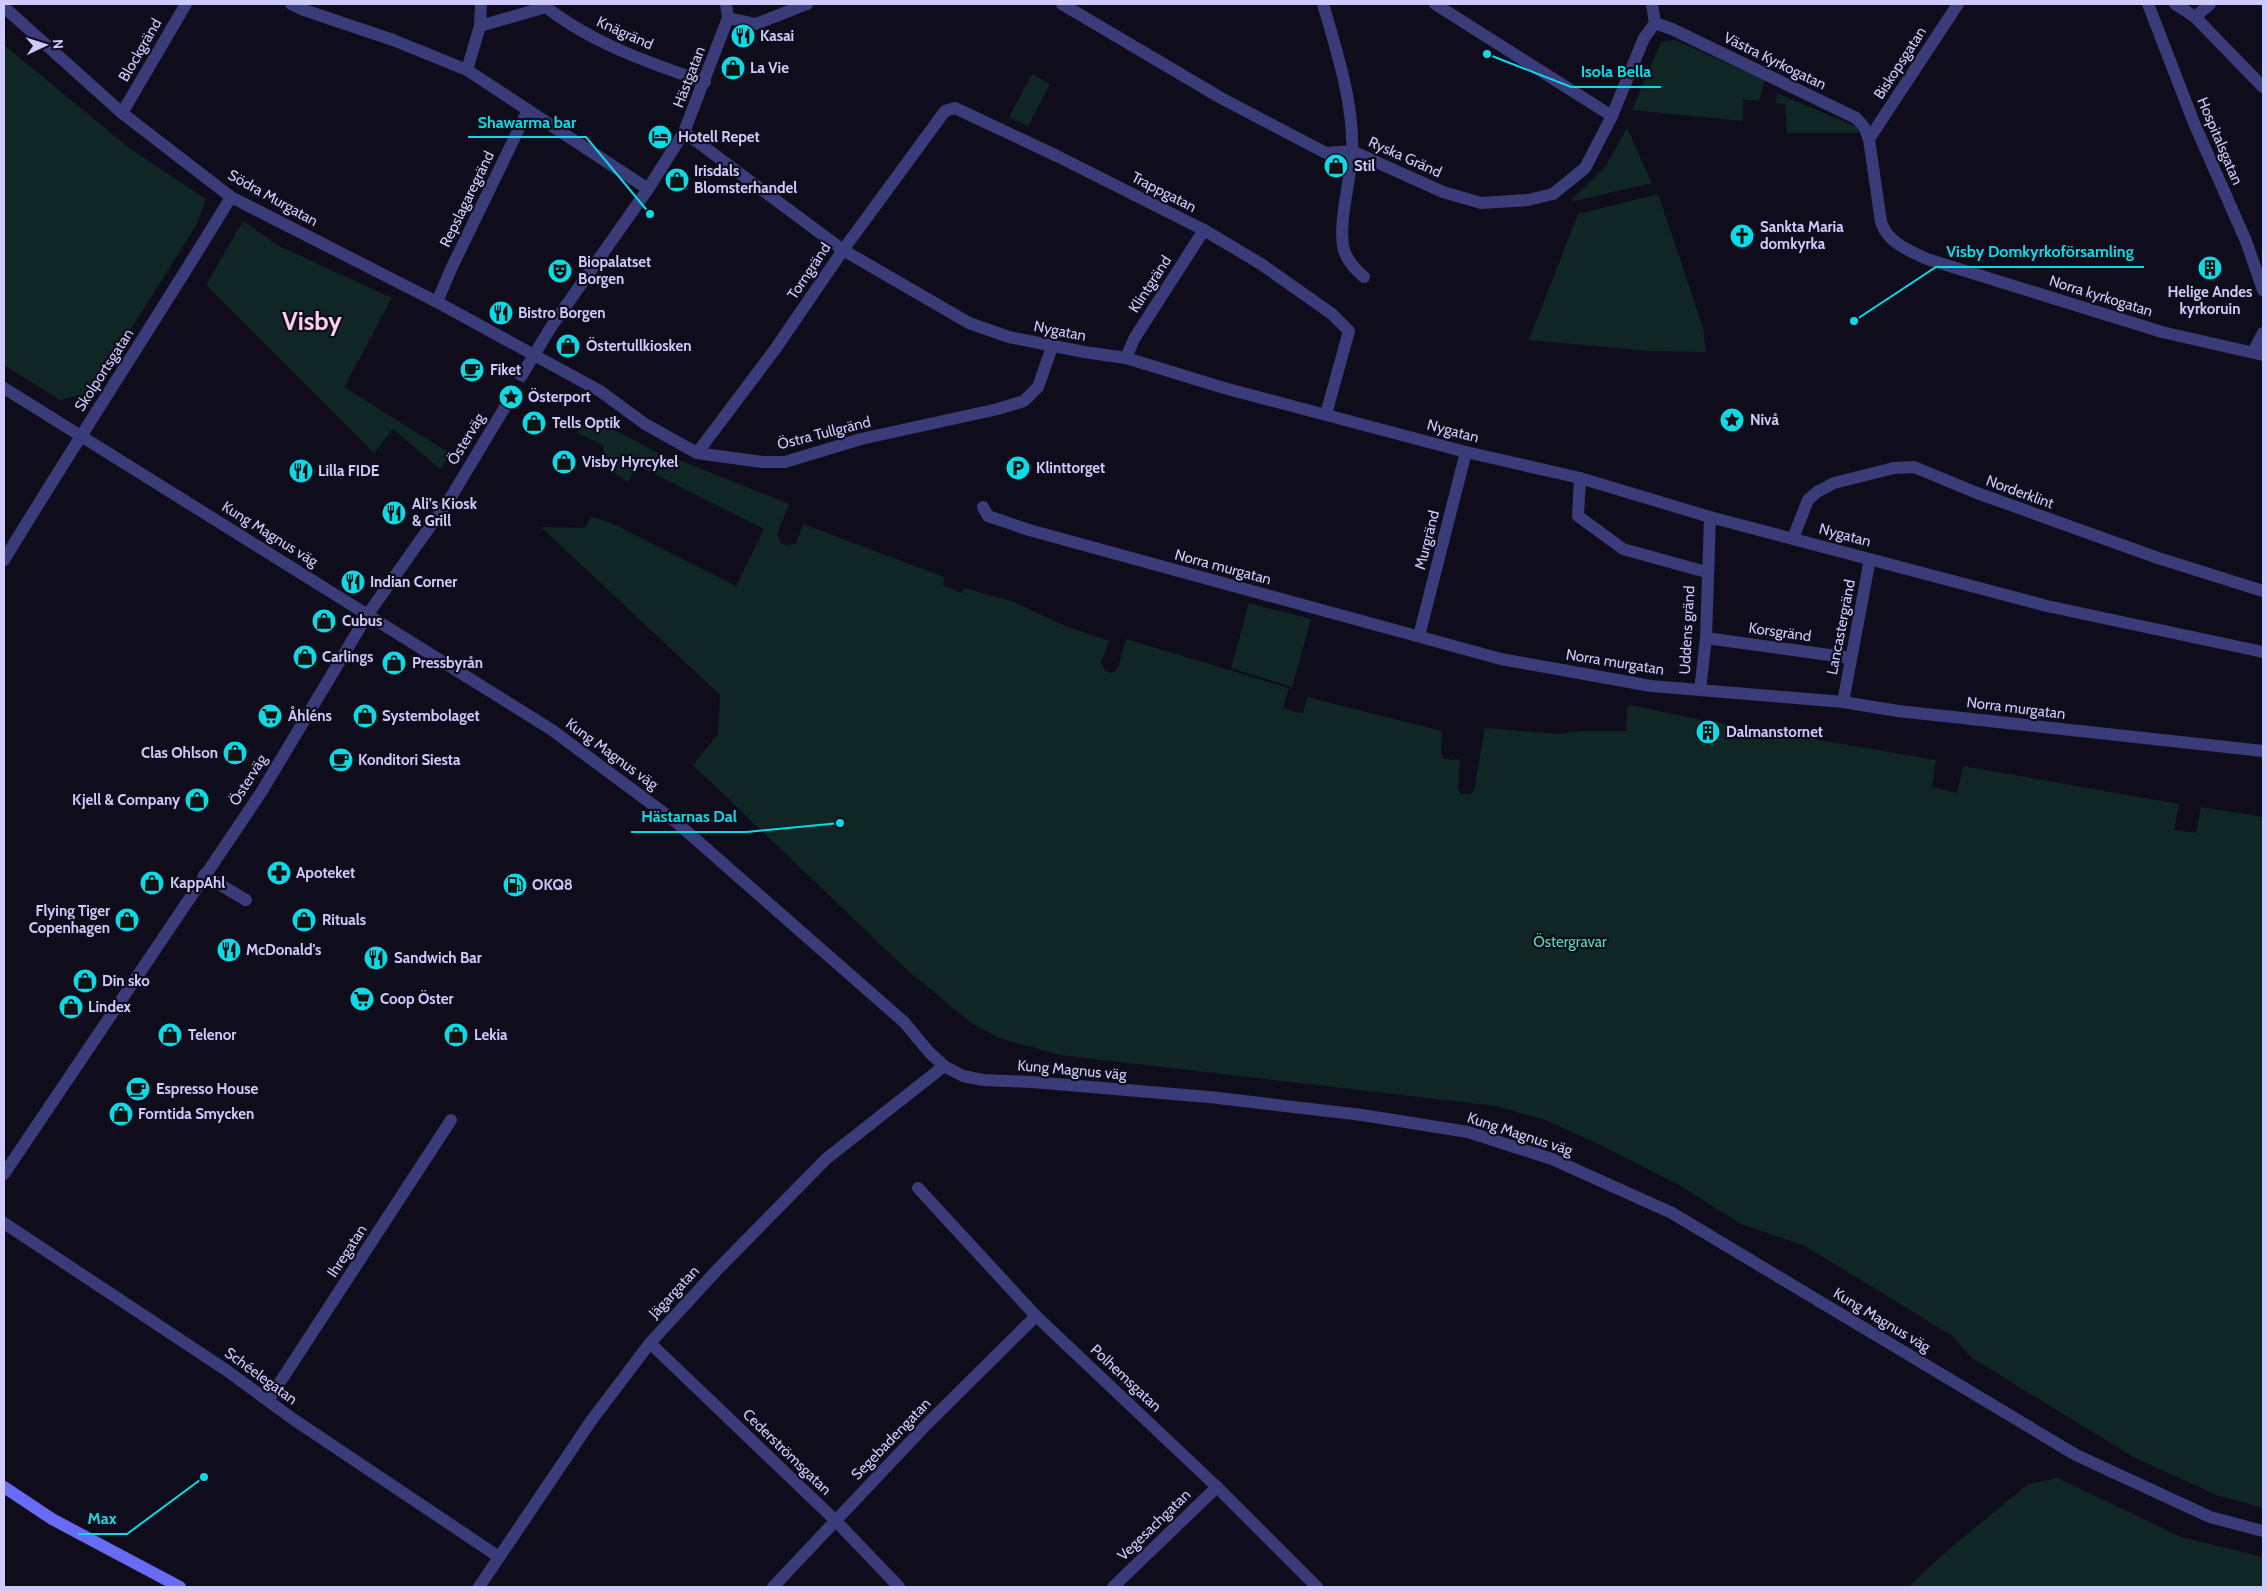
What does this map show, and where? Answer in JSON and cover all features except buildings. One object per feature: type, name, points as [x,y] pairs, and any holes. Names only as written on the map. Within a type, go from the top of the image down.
[{"type":"main road","points":[[4,1487],[52,1519],[180,1587]]},
{"type":"street","name":"Blockgränd","points":[[122,113],[186,4]]},
{"type":"street","points":[[292,4],[304,10],[393,40],[467,70],[648,189]]},
{"type":"street","points":[[467,70],[480,26],[481,4]]},
{"type":"street","name":"Hästgatan","points":[[533,356],[648,189],[684,132],[705,82],[728,18],[726,4]]},
{"type":"street","points":[[728,18],[756,24],[807,4]]},
{"type":"street","name":"Ryska Gränd","points":[[1062,4],[1221,98],[1326,153],[1352,151],[1443,192],[1481,203],[1528,200],[1553,194],[1585,168],[1612,116]]},
{"type":"street","points":[[1324,4],[1352,121],[1352,151],[1344,215],[1343,248],[1348,260],[1364,277]]},
{"type":"street","points":[[1435,4],[1612,116],[1644,38],[1655,23],[1652,4]]},
{"type":"street","name":"Biskopsgatan","points":[[1869,139],[1958,4]]},
{"type":"street","name":"Hospitalsgatan","points":[[2148,4],[2194,123],[2246,241],[2263,290]]},
{"type":"street","points":[[2175,4],[2196,17],[2263,87]]},
{"type":"street","points":[[2196,17],[2210,4]]},
{"type":"street","name":"Södra Murgatan","points":[[4,7],[122,113],[231,197],[437,302],[533,356]]},
{"type":"street","name":"Knägränd","points":[[480,26],[546,7],[571,27],[627,53],[705,82]]},
{"type":"street","name":"Västra Kyrkogatan","points":[[1655,23],[1672,29],[1856,118],[1864,127],[1869,139]]},
{"type":"street","name":"Trappgatan","points":[[950,109],[960,110],[1204,230],[1261,264],[1332,314],[1349,331],[1326,414]]},
{"type":"street","name":"Torngränd","points":[[697,453],[776,348],[842,250],[945,111],[950,109]]},
{"type":"street","name":"Repslagaregränd","points":[[437,302],[528,110]]},
{"type":"street","name":"Nygatan","points":[[684,132],[842,250],[969,322],[1009,337],[1126,358],[1224,388],[1466,452],[1580,478],[1710,517],[2047,606],[2263,652]]},
{"type":"street","name":"Norra kyrkogatan","points":[[1869,139],[1883,231],[1898,246],[1926,259],[2162,332],[2258,354]]},
{"type":"street","name":"Skolportsgatan","points":[[4,560],[80,435],[180,282],[231,197]]},
{"type":"street","name":"Klintgränd","points":[[1126,358],[1134,339],[1204,230]]},
{"type":"street","points":[[2258,354],[2263,333]]},
{"type":"street","name":"Östra Tullgränd","points":[[533,356],[600,391],[644,424],[697,453],[762,462],[785,462],[861,440],[998,409],[1024,401],[1038,387],[1052,346]]},
{"type":"street","points":[[522,376],[533,356]]},
{"type":"street","name":"Kung Magnus väg","points":[[4,388],[516,706],[646,799],[676,822],[904,1022],[929,1052],[944,1066],[963,1076],[983,1080],[1032,1082],[1209,1098],[1362,1115],[1468,1132],[1552,1159],[1672,1213],[2076,1454],[2210,1517],[2263,1531]]},
{"type":"street","name":"Österväg","points":[[4,1174],[262,790],[368,614],[451,497],[511,397]]},
{"type":"street","name":"Murgränd","points":[[1419,636],[1466,452]]},
{"type":"street","name":"Norderklint","points":[[1793,538],[1808,500],[1817,492],[1834,483],[1894,468],[1914,467],[1977,493],[2158,558],[2263,591]]},
{"type":"street","name":"Uddens gränd","points":[[1580,478],[1578,516],[1623,549],[1706,572]]},
{"type":"street","name":"Norra murgatan","points":[[982,508],[988,516],[1029,530],[1501,659],[1650,686],[1843,702],[1908,712],[2263,751]]},
{"type":"street","name":"Uddens gränd","points":[[1700,690],[1706,638],[1706,572],[1710,517]]},
{"type":"street","name":"Lancastergränd","points":[[1843,702],[1870,559]]},
{"type":"street","name":"Korsgränd","points":[[1706,638],[1851,658]]},
{"type":"street","points":[[204,876],[246,900]]},
{"type":"street","name":"Jägargatan","points":[[479,1587],[591,1421],[650,1343],[718,1269],[826,1159],[944,1066]]},
{"type":"street","name":"Ihregatan","points":[[269,1399],[452,1120]]},
{"type":"street","name":"Polhemsgatan","points":[[918,1188],[1036,1316],[1217,1487],[1317,1587]]},
{"type":"street","name":"Schéelegatan","points":[[4,1224],[269,1399],[293,1419],[499,1557]]},
{"type":"street","name":"Segebadengatan","points":[[773,1587],[926,1424],[1036,1316]]},
{"type":"street","name":"Cederströmsgatan","points":[[650,1343],[836,1521],[899,1587]]},
{"type":"street","name":"Vegesachgatan","points":[[1113,1587],[1217,1487]]},
{"type":"green space","points":[[1675,40],[1765,80],[1759,101],[1743,99],[1743,121],[1632,110],[1661,42]]},
{"type":"green space","points":[[4,45],[128,147],[206,199],[197,224],[91,393],[60,400],[4,365]]},
{"type":"green space","points":[[1032,74],[1050,84],[1028,126],[1009,117]]},
{"type":"green space","points":[[1777,93],[1855,126],[1859,133],[1787,133],[1785,104],[1776,103]]},
{"type":"green space","points":[[1627,128],[1652,183],[1570,202],[1606,166]]},
{"type":"green space","points":[[1658,194],[1703,328],[1706,352],[1650,351],[1529,340],[1578,214]]},
{"type":"green space","points":[[243,221],[279,246],[392,298],[344,387],[451,454],[440,469],[393,429],[374,453],[206,285]]},
{"type":"green space","name":"Östergravar","points":[[587,416],[668,458],[681,461],[789,504],[777,534],[780,542],[786,546],[796,543],[803,524],[944,577],[943,585],[962,593],[964,588],[1014,602],[1063,625],[1109,641],[1101,662],[1105,671],[1112,673],[1118,668],[1126,639],[1289,688],[1283,708],[1303,714],[1307,697],[1442,731],[1441,752],[1443,758],[1460,759],[1458,789],[1461,794],[1470,794],[1474,791],[1485,728],[1559,734],[1581,731],[1626,731],[1627,707],[1631,705],[1691,718],[1936,760],[1932,787],[1957,793],[1963,766],[2179,804],[2174,830],[2196,833],[2201,807],[2263,817],[2263,1508],[2217,1495],[2135,1458],[1972,1358],[1951,1335],[1805,1246],[1741,1224],[1679,1185],[1601,1145],[1545,1120],[1496,1106],[1060,1055],[999,1038],[970,1022],[906,969],[693,765],[718,734],[720,695],[541,527],[585,528],[591,517],[609,522],[736,586],[764,529],[637,465],[628,482],[606,468],[603,445],[577,433]]},
{"type":"green space","points":[[1249,603],[1311,619],[1292,687],[1231,668]]},
{"type":"green space","points":[[2058,1478],[2181,1537],[2263,1557],[2263,1587],[1909,1587],[1941,1556],[2028,1484]]},
{"type":"tunnel","points":[[511,397],[522,375]]},
{"type":"place","name":"Kasai","points":[[743,36]]},
{"type":"place","name":"Isola Bella","points":[[1487,54]]},
{"type":"place","name":"La Vie","points":[[733,68]]},
{"type":"place","name":"Hotell Repet","points":[[660,137]]},
{"type":"place","name":"Stil","points":[[1336,166]]},
{"type":"place","name":"Irisdals Blomsterhandel","points":[[677,180]]},
{"type":"place","name":"Shawarma bar","points":[[650,214]]},
{"type":"place","name":"Sankta Maria domkyrka","points":[[1742,236]]},
{"type":"place","name":"Helige Andes kyrkoruin","points":[[2210,268]]},
{"type":"place","name":"Biopalatset Borgen","points":[[560,271]]},
{"type":"place","name":"Bistro Borgen","points":[[501,313]]},
{"type":"place","name":"Visby Domkyrkoförsamling","points":[[1854,321]]},
{"type":"place","name":"Östertullkiosken","points":[[568,346]]},
{"type":"place","name":"Fiket","points":[[472,370]]},
{"type":"place","name":"Österport","points":[[511,397]]},
{"type":"place","name":"Nivå","points":[[1732,420]]},
{"type":"place","name":"Tells Optik","points":[[534,423]]},
{"type":"place","name":"Visby Hyrcykel","points":[[564,462]]},
{"type":"place","name":"Klinttorget","points":[[1018,468]]},
{"type":"place","name":"Lilla FIDE","points":[[301,471]]},
{"type":"place","name":"Ali's Kiosk & Grill","points":[[394,513]]},
{"type":"place","name":"Indian Corner","points":[[353,582]]},
{"type":"place","name":"Cubus","points":[[324,621]]},
{"type":"place","name":"Carlings","points":[[305,657]]},
{"type":"place","name":"Pressbyrån","points":[[394,663]]},
{"type":"place","name":"Åhléns","points":[[270,716]]},
{"type":"place","name":"Systembolaget","points":[[365,716]]},
{"type":"place","name":"Dalmanstornet","points":[[1708,732]]},
{"type":"place","name":"Clas Ohlson","points":[[235,753]]},
{"type":"place","name":"Konditori Siesta","points":[[341,760]]},
{"type":"place","name":"Kjell & Company","points":[[197,800]]},
{"type":"place","name":"Hästarnas Dal","points":[[840,823]]},
{"type":"place","name":"Apoteket","points":[[279,873]]},
{"type":"place","name":"KappAhl","points":[[152,883]]},
{"type":"place","name":"OKQ8","points":[[515,885]]},
{"type":"place","name":"Flying Tiger Copenhagen","points":[[127,920]]},
{"type":"place","name":"Rituals","points":[[304,920]]},
{"type":"place","name":"McDonald's","points":[[229,950]]},
{"type":"place","name":"Sandwich Bar","points":[[376,958]]},
{"type":"place","name":"Din sko","points":[[85,981]]},
{"type":"place","name":"Coop Öster","points":[[362,999]]},
{"type":"place","name":"Lindex","points":[[71,1007]]},
{"type":"place","name":"Telenor","points":[[170,1035]]},
{"type":"place","name":"Lekia","points":[[456,1035]]},
{"type":"place","name":"Espresso House","points":[[138,1089]]},
{"type":"place","name":"Forntida Smycken","points":[[121,1114]]},
{"type":"place","name":"Max","points":[[204,1477]]},
{"type":"district","name":"Visby","points":[[312,321]]}]
